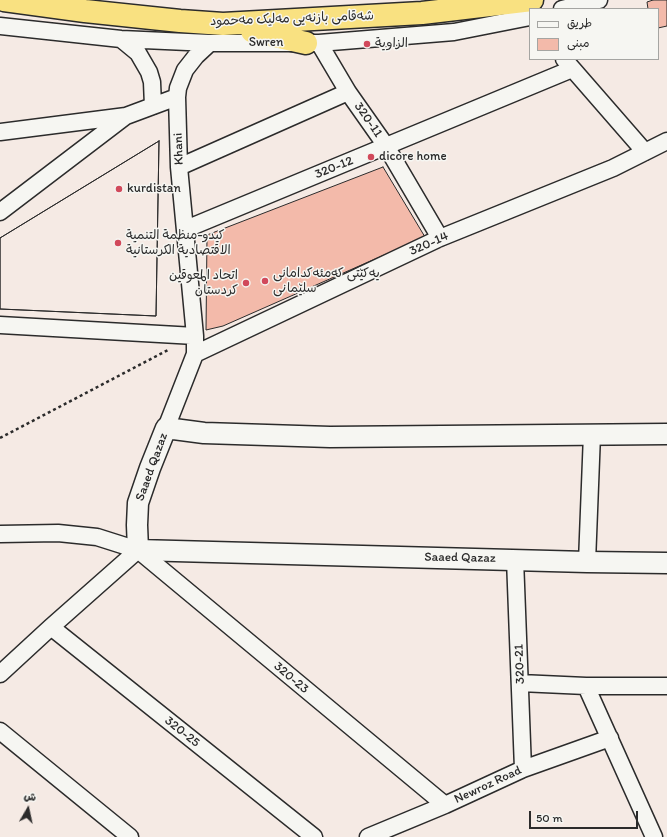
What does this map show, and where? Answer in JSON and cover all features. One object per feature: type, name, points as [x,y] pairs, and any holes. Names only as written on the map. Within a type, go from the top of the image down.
[{"type":"highway","name":"شەقامی بازنەیی مەلیک مەحمود","points":[[4,0],[93,12],[223,24],[422,13],[532,0]]},
{"type":"highway","points":[[223,24],[312,43]]},
{"type":"street","points":[[566,8],[600,0]]},
{"type":"street","name":"Swren","points":[[0,26],[121,39],[210,43],[312,43],[454,32],[529,17]]},
{"type":"street","points":[[121,39],[138,53],[149,72],[152,82],[153,106]]},
{"type":"street","name":"Khani","points":[[166,428],[195,354],[186,229],[179,167],[178,88],[185,70],[196,56],[210,43]]},
{"type":"street","name":"320-11","points":[[312,43],[386,146],[440,238]]},
{"type":"street","points":[[568,64],[645,152]]},
{"type":"street","name":"320-12","points":[[186,229],[386,146],[568,64]]},
{"type":"street","points":[[179,167],[348,92]]},
{"type":"street","points":[[0,132],[126,116],[177,97]]},
{"type":"street","points":[[0,212],[126,116]]},
{"type":"street","name":"320-14","points":[[195,354],[440,238],[613,168],[667,141]]},
{"type":"street","points":[[0,325],[194,336]]},
{"type":"street","name":"Saaed Qazaz","points":[[667,434],[330,437],[204,433],[166,428],[138,503],[137,525],[138,550],[667,563]]},
{"type":"street","points":[[587,562],[592,434]]},
{"type":"street","points":[[0,534],[58,534],[97,537],[138,550]]},
{"type":"street","points":[[0,674],[138,550]]},
{"type":"street","name":"320-23","points":[[138,550],[445,805]]},
{"type":"street","name":"320-21","points":[[515,560],[523,769]]},
{"type":"street","name":"320-25","points":[[51,627],[314,837]]},
{"type":"street","points":[[520,682],[586,686],[667,686]]},
{"type":"street","points":[[586,686],[654,837]]},
{"type":"street","points":[[0,731],[130,837]]},
{"type":"street","name":"Newroz Road","points":[[368,837],[445,805],[523,769],[610,738]]},
{"type":"path","points":[[0,438],[194,336]]},
{"type":"building","points":[[653,0],[667,0],[667,26],[659,28],[659,8],[648,8],[647,2]]},
{"type":"building","name":"kurdistan","points":[[159,141],[156,316],[0,309],[0,238]]},
{"type":"building","name":"kurdistan","points":[[159,141],[156,316],[0,309],[0,238]]},
{"type":"building","name":"یەکێتی کەمئەکدامانی سلێمانی","points":[[383,167],[425,237],[223,326],[206,330],[207,235]]},
{"type":"place","name":"الزاوية","points":[[367,44]]},
{"type":"place","name":"dicore home","points":[[371,157]]},
{"type":"place","name":"kurdistan","points":[[119,189]]},
{"type":"place","name":"کیدو-منظمة التنمية الاقتصادية الكرستانية","points":[[118,243]]},
{"type":"place","name":"یەکێتی کەمئەکدامانی سلێمانی","points":[[265,281]]},
{"type":"place","name":"اتحاد المعوقین کردستان","points":[[246,283]]}]
